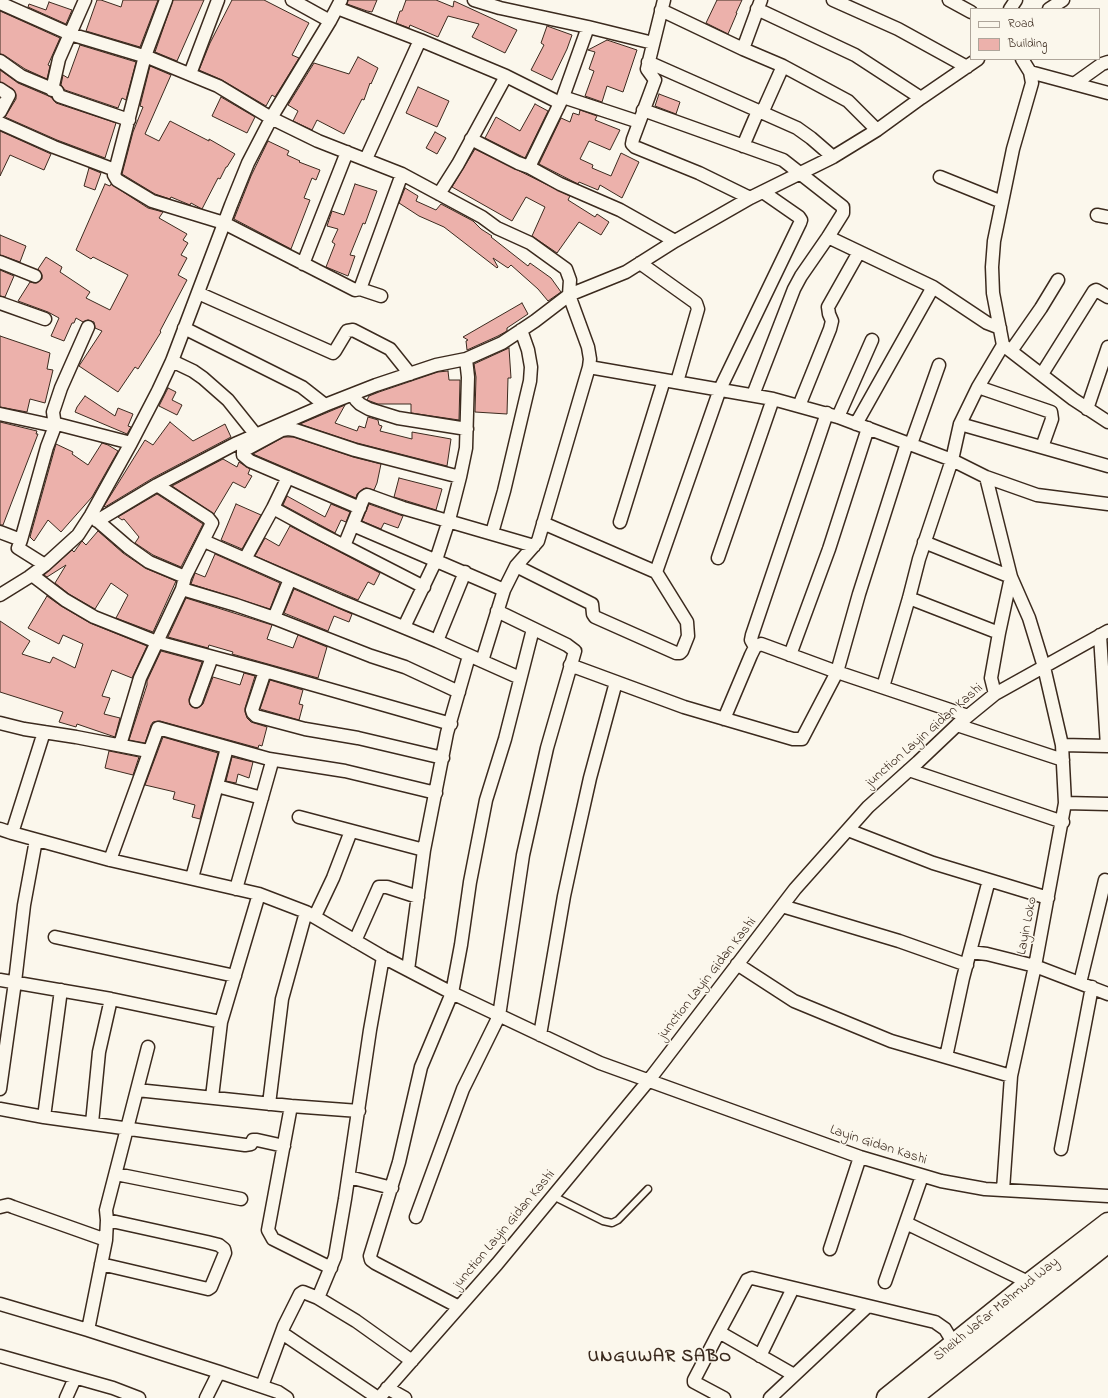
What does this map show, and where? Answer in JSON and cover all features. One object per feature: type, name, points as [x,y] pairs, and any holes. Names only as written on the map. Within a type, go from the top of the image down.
[{"type":"main road","name":"Sheikh Jafar Mahmud Way","points":[[887,1398],[1030,1283],[1108,1223]]},
{"type":"main road","name":"Sheikh Jafar Mahmud Way","points":[[911,1398],[1108,1242]]},
{"type":"street","points":[[52,90],[60,59],[85,0]]},
{"type":"street","points":[[166,0],[145,56],[115,170],[114,175],[117,180],[152,201],[224,223],[355,290],[360,288],[381,296]]},
{"type":"street","points":[[190,74],[218,0]]},
{"type":"street","points":[[292,0],[330,21]]},
{"type":"street","points":[[474,0],[500,8],[653,43]]},
{"type":"street","points":[[833,0],[850,3],[967,67]]},
{"type":"street","points":[[1051,8],[1063,0]]},
{"type":"street","points":[[955,2],[970,11]]},
{"type":"street","points":[[0,3],[70,34],[145,56],[218,86],[272,118],[318,141],[402,174],[482,217],[497,228],[530,243],[566,269],[570,280],[569,295],[588,347],[590,358],[589,367],[538,542],[516,566],[504,590],[482,661]]},
{"type":"street","points":[[0,595],[45,565],[94,518],[172,361],[248,164],[272,118],[339,4],[562,100],[639,122]]},
{"type":"street","points":[[750,198],[699,173],[635,147],[632,144],[632,139],[655,80],[648,69],[648,62],[662,5],[743,50],[783,66],[848,101],[878,130]]},
{"type":"street","points":[[743,50],[759,5],[855,56],[921,98]]},
{"type":"street","points":[[529,167],[562,100],[588,27]]},
{"type":"street","points":[[366,159],[420,40]]},
{"type":"street","points":[[94,518],[202,460],[325,405],[436,365],[466,359],[502,343],[535,321],[569,295],[626,272],[675,241],[750,198],[833,157],[878,130],[921,98],[977,60]]},
{"type":"street","points":[[1023,60],[1030,72],[1032,83],[1013,149],[994,241],[992,267],[994,293],[1000,328],[1007,348],[1087,409],[1108,422]]},
{"type":"street","points":[[0,61],[21,76],[57,91],[60,96],[129,120]]},
{"type":"street","points":[[648,62],[797,128],[833,157]]},
{"type":"street","points":[[1074,84],[1102,64],[1108,62]]},
{"type":"street","points":[[743,146],[783,66]]},
{"type":"street","points":[[1030,72],[1108,94]]},
{"type":"street","points":[[439,194],[458,164],[506,76]]},
{"type":"street","points":[[0,89],[9,95],[0,112]]},
{"type":"street","points":[[643,110],[783,160],[843,207],[843,213],[794,289],[753,395]]},
{"type":"street","points":[[0,123],[54,147],[115,170]]},
{"type":"street","points":[[471,139],[560,184],[620,210],[675,241]]},
{"type":"street","points":[[303,264],[347,152]]},
{"type":"street","points":[[360,288],[402,174]]},
{"type":"street","points":[[940,177],[1002,202]]},
{"type":"street","points":[[656,572],[720,390],[801,220],[799,217],[763,192]]},
{"type":"street","points":[[828,237],[934,287],[987,323],[1000,328]]},
{"type":"street","points":[[800,406],[830,329],[832,321],[828,307],[859,252]]},
{"type":"street","points":[[0,262],[35,276]]},
{"type":"street","points":[[640,263],[696,303],[698,309],[697,317],[677,382]]},
{"type":"street","points":[[883,687],[924,542],[952,460],[960,424],[978,387],[1007,348],[1041,308],[1058,280]]},
{"type":"street","points":[[790,655],[829,549],[862,426],[934,287]]},
{"type":"street","points":[[1042,374],[1094,291],[1096,290],[1108,297]]},
{"type":"street","points":[[198,293],[332,353],[335,351],[347,331],[353,330],[390,349],[410,374]]},
{"type":"street","points":[[0,303],[45,318]]},
{"type":"street","points":[[45,565],[18,548],[55,426],[53,412],[56,402],[88,327]]},
{"type":"street","points":[[184,328],[302,387],[325,405]]},
{"type":"street","points":[[492,534],[504,491],[530,381],[531,367],[528,350],[521,330]]},
{"type":"street","points":[[838,417],[872,340]]},
{"type":"street","points":[[1087,409],[1108,347]]},
{"type":"street","points":[[404,627],[436,560],[449,520],[460,477],[466,448],[467,429],[468,377],[466,359]]},
{"type":"street","points":[[172,361],[193,371],[228,400],[256,435]]},
{"type":"street","points":[[570,664],[684,707],[794,739],[802,739],[837,672],[859,594],[909,443],[940,365]]},
{"type":"street","points":[[589,367],[753,395],[827,413],[909,443],[952,460],[986,477],[1037,495],[1108,504]]},
{"type":"street","points":[[620,522],[664,380]]},
{"type":"street","points":[[978,387],[1051,412],[1052,420],[1042,447]]},
{"type":"street","points":[[353,394],[360,404],[398,418],[467,429]]},
{"type":"street","points":[[718,558],[773,399]]},
{"type":"street","points":[[755,647],[751,640],[752,635],[827,413]]},
{"type":"street","points":[[0,414],[55,426],[57,424],[131,443]]},
{"type":"street","points":[[960,424],[1108,466]]},
{"type":"street","points":[[360,508],[250,461],[243,455],[244,451],[282,430],[288,429],[296,430],[355,450],[460,477]]},
{"type":"street","name":"Layin Loko","points":[[986,477],[1012,577],[1029,618],[1044,667],[1062,745],[1065,804],[1063,822],[1035,966],[1011,1076],[1003,1190]]},
{"type":"street","points":[[245,559],[274,508],[288,478]]},
{"type":"street","points":[[120,746],[140,678],[182,589],[185,577],[212,522],[156,484]]},
{"type":"street","points":[[344,546],[364,497],[367,495],[403,508],[449,520],[534,546]]},
{"type":"street","points":[[274,508],[424,587]]},
{"type":"street","points":[[94,518],[128,547],[149,562],[185,577]]},
{"type":"street","points":[[516,566],[592,604],[593,614],[595,617],[676,653],[680,653],[682,651],[688,636],[687,622],[656,572],[543,523]]},
{"type":"street","points":[[353,525],[504,590]]},
{"type":"street","points":[[0,532],[20,540]]},
{"type":"street","points":[[204,541],[520,678]]},
{"type":"street","points":[[924,542],[1012,577],[999,633],[991,678],[995,694]]},
{"type":"street","points":[[437,641],[465,572]]},
{"type":"street","points":[[32,575],[65,600],[94,617],[157,642],[265,670],[451,724]]},
{"type":"street","points":[[274,618],[290,579]]},
{"type":"street","points":[[182,589],[274,618],[371,656],[405,667],[459,692]]},
{"type":"street","points":[[909,598],[999,633]]},
{"type":"street","points":[[416,1217],[463,1090],[499,1016],[523,855],[547,748],[575,651],[573,648],[497,611]]},
{"type":"street","points":[[459,1307],[372,1260],[370,1256],[392,1188],[410,1120],[421,1067],[452,993],[470,882],[485,807],[533,629]]},
{"type":"street","points":[[1062,745],[1107,746],[1104,633]]},
{"type":"street","name":"junction Layin Gidan Kashi","points":[[378,1398],[497,1264],[649,1080],[795,889],[868,807],[957,725],[995,694],[1104,633]]},
{"type":"street","points":[[724,719],[755,647],[761,644],[837,672],[968,716]]},
{"type":"street","points":[[408,970],[424,850],[447,733],[451,724],[469,656]]},
{"type":"street","points":[[196,701],[212,657]]},
{"type":"street","points":[[265,670],[252,710],[256,716],[305,729],[358,738],[443,758]]},
{"type":"street","points":[[540,1035],[573,853],[590,778],[616,682]]},
{"type":"street","points":[[0,723],[148,751]]},
{"type":"street","points":[[957,725],[1063,760]]},
{"type":"street","points":[[110,860],[148,751],[158,728],[269,759],[345,771],[436,793]]},
{"type":"street","points":[[12,833],[44,732]]},
{"type":"street","points":[[192,878],[227,748]]},
{"type":"street","points":[[236,888],[272,765],[272,762],[269,759]]},
{"type":"street","points":[[909,770],[1063,822]]},
{"type":"street","points":[[217,786],[262,798]]},
{"type":"street","points":[[1065,804],[1108,804]]},
{"type":"street","points":[[299,817],[424,850]]},
{"type":"street","name":"Layin Gidan Kashi","points":[[0,829],[110,860],[259,894],[310,914],[383,957],[452,993],[600,1063],[860,1157],[941,1181],[985,1189],[1108,1196]]},
{"type":"street","points":[[848,830],[933,863],[1048,898]]},
{"type":"street","points":[[269,1104],[282,999],[310,914],[333,878],[351,831]]},
{"type":"street","points":[[0,1089],[16,982],[24,905],[36,840]]},
{"type":"street","points":[[946,1057],[970,952],[989,880]]},
{"type":"street","points":[[1080,983],[1105,880]]},
{"type":"street","points":[[355,941],[379,887],[387,887],[418,897]]},
{"type":"street","points":[[212,1097],[221,1022],[259,894]]},
{"type":"street","points":[[782,906],[899,941],[967,965]]},
{"type":"street","points":[[55,937],[235,976]]},
{"type":"street","points":[[970,952],[987,954],[1035,966],[1108,994]]},
{"type":"street","points":[[318,1298],[335,1256],[349,1177],[370,1030],[383,957]]},
{"type":"street","points":[[737,964],[794,1001],[890,1042],[1011,1076]]},
{"type":"street","points":[[0,980],[111,999],[221,1022]]},
{"type":"street","points":[[1061,1149],[1092,988]]},
{"type":"street","points":[[44,1117],[61,990]]},
{"type":"street","points":[[92,1123],[99,1052],[111,999]]},
{"type":"street","points":[[88,1330],[106,1240],[108,1220],[106,1210],[148,1047]]},
{"type":"street","points":[[137,1090],[269,1104],[359,1111]]},
{"type":"street","points":[[291,1106],[268,1230],[273,1239],[331,1268]]},
{"type":"street","points":[[0,1109],[44,1117],[245,1145],[251,1144],[253,1140],[257,1140],[284,1146]]},
{"type":"street","points":[[830,1249],[860,1157]]},
{"type":"street","points":[[116,1174],[241,1199]]},
{"type":"street","points":[[885,1282],[922,1176]]},
{"type":"street","points":[[349,1177],[392,1188]]},
{"type":"street","points":[[0,1207],[8,1205],[106,1240]]},
{"type":"street","points":[[101,1264],[208,1289],[211,1287],[225,1252],[219,1245],[108,1220]]},
{"type":"street","points":[[906,1223],[1030,1283]]},
{"type":"street","points":[[724,1398],[694,1382],[747,1280],[752,1278],[935,1322],[945,1329],[954,1344]]},
{"type":"street","points":[[760,1356],[792,1288]]},
{"type":"street","points":[[262,1386],[282,1333],[300,1294],[303,1292],[318,1298],[356,1321],[412,1361]]},
{"type":"street","points":[[0,1304],[88,1330],[262,1386],[280,1396]]},
{"type":"street","points":[[770,1398],[868,1306]]},
{"type":"street","points":[[719,1332],[794,1375]]},
{"type":"street","points":[[282,1333],[378,1398]]},
{"type":"street","points":[[0,1356],[113,1388],[139,1398]]},
{"type":"street","points":[[206,1398],[218,1372]]},
{"type":"street","points":[[66,1398],[75,1378]]},
{"type":"street","points":[[387,1388],[406,1398]]},
{"type":"lane","points":[[553,1196],[603,1221],[612,1223],[618,1220],[648,1189]]},
{"type":"building","points":[[97,0],[121,7],[123,0],[158,0],[140,47],[86,31]]},
{"type":"building","points":[[173,0],[204,0],[177,61],[155,52]]},
{"type":"building","points":[[232,0],[264,0],[309,23],[292,55],[299,58],[275,97],[272,95],[266,106],[222,80],[199,70],[210,43]]},
{"type":"building","points":[[348,0],[377,0],[372,12],[347,4]]},
{"type":"building","points":[[406,0],[436,0],[453,7],[454,1],[517,30],[505,53],[472,37],[479,24],[448,16],[438,37],[410,25],[409,28],[396,23]]},
{"type":"building","points":[[717,0],[742,0],[728,34],[706,23]]},
{"type":"building","points":[[49,2],[72,10],[66,24],[28,7],[29,4],[46,10]]},
{"type":"building","points":[[0,11],[60,38],[48,65],[50,66],[47,79],[25,69],[4,55],[0,54]]},
{"type":"building","points":[[547,26],[572,35],[552,80],[531,70],[544,45],[541,43]]},
{"type":"building","points":[[607,40],[637,50],[623,92],[607,86],[602,102],[585,96],[594,71],[589,69],[595,52],[588,50]]},
{"type":"building","points":[[80,45],[136,62],[126,100],[122,98],[118,108],[65,90],[61,85],[63,75],[68,78]]},
{"type":"building","points":[[358,57],[378,68],[371,84],[370,83],[364,100],[362,99],[344,134],[317,120],[312,130],[293,121],[298,111],[288,105],[314,63],[349,74]]},
{"type":"building","points":[[150,66],[171,75],[145,134],[159,141],[170,121],[209,141],[209,139],[235,154],[220,179],[218,178],[202,209],[191,203],[190,205],[171,197],[170,199],[155,194],[122,174],[133,132],[143,107],[140,106]]},
{"type":"building","points":[[0,70],[18,83],[51,97],[56,103],[116,123],[105,158],[57,140],[5,117],[16,99],[16,95],[13,89],[0,82]]},
{"type":"building","points":[[418,87],[449,101],[437,127],[406,113]]},
{"type":"building","points":[[659,94],[680,102],[676,114],[655,106]]},
{"type":"building","points":[[221,97],[255,117],[247,133],[212,116]]},
{"type":"building","points":[[535,104],[548,111],[525,158],[485,138],[496,117],[520,131]]},
{"type":"building","points":[[580,110],[597,116],[595,120],[620,130],[610,150],[589,141],[580,159],[593,165],[592,168],[611,176],[621,153],[639,162],[622,198],[600,185],[598,190],[579,182],[578,184],[539,164],[561,118],[570,122],[573,113],[579,115]]},
{"type":"building","points":[[0,131],[51,154],[44,170],[10,155],[0,176]]},
{"type":"building","points":[[435,132],[446,138],[437,154],[426,148]]},
{"type":"building","points":[[268,141],[289,151],[287,155],[300,161],[299,162],[320,170],[316,180],[312,178],[304,198],[310,200],[291,249],[234,219],[251,176]]},
{"type":"building","points":[[475,149],[570,196],[568,200],[595,217],[597,214],[609,222],[601,235],[579,222],[557,253],[532,236],[545,207],[526,197],[512,221],[452,187]]},
{"type":"building","points":[[89,168],[101,173],[95,190],[84,186]]},
{"type":"building","points":[[105,184],[110,186],[111,184],[148,208],[163,212],[159,218],[187,234],[183,240],[188,243],[181,255],[187,258],[178,275],[187,280],[160,331],[161,332],[145,358],[138,369],[135,367],[118,392],[79,366],[102,331],[95,328],[94,322],[88,320],[83,322],[76,318],[74,323],[72,323],[64,341],[51,336],[59,318],[48,312],[18,301],[30,282],[36,283],[42,279],[42,275],[38,269],[46,257],[62,267],[60,272],[90,292],[86,298],[110,310],[128,275],[93,257],[91,259],[76,250]]},
{"type":"building","points":[[355,184],[377,191],[365,224],[363,223],[350,255],[355,256],[348,276],[326,267],[335,244],[332,242],[338,229],[327,226],[332,211],[344,215]]},
{"type":"building","points":[[405,188],[418,196],[416,201],[436,210],[441,204],[473,221],[528,266],[530,263],[551,278],[561,292],[548,301],[538,289],[511,265],[508,268],[493,258],[498,267],[497,268],[444,227],[419,216],[399,203]]},
{"type":"building","points":[[0,235],[26,246],[20,262],[0,255]]},
{"type":"building","points":[[0,270],[14,276],[5,297],[0,296]]},
{"type":"building","points":[[522,303],[528,314],[507,328],[507,331],[467,350],[466,341],[468,340],[463,337]]},
{"type":"building","points":[[0,336],[50,353],[47,369],[53,370],[45,403],[30,399],[27,412],[0,407]]},
{"type":"building","points":[[509,348],[511,378],[508,378],[507,414],[475,412],[476,377],[474,364]]},
{"type":"building","points":[[448,371],[449,380],[460,380],[459,420],[411,413],[411,404],[378,404],[367,400],[369,396],[379,392],[438,372]]},
{"type":"building","points":[[168,388],[176,392],[172,400],[182,405],[177,415],[159,406]]},
{"type":"building","points":[[85,396],[115,416],[118,408],[133,414],[128,426],[131,427],[127,434],[75,412]]},
{"type":"building","points":[[345,405],[335,423],[357,431],[359,426],[365,428],[368,417],[378,420],[379,425],[382,426],[380,431],[412,439],[412,432],[451,439],[447,466],[357,443],[300,424]]},
{"type":"building","points":[[0,422],[37,431],[36,434],[38,434],[3,525],[0,525]]},
{"type":"building","points":[[170,422],[193,441],[225,424],[231,437],[153,478],[105,507],[104,506],[145,440],[153,445]]},
{"type":"building","points":[[284,437],[293,437],[353,457],[381,464],[374,490],[366,488],[363,489],[357,494],[356,498],[253,454]]},
{"type":"building","points":[[102,443],[118,451],[92,497],[61,532],[48,520],[34,541],[30,537],[56,444],[73,452],[72,454],[88,465]]},
{"type":"building","points":[[223,459],[237,467],[239,462],[250,469],[248,474],[252,476],[245,488],[233,482],[214,514],[172,486]]},
{"type":"building","points":[[399,478],[442,489],[436,510],[394,497]]},
{"type":"building","points":[[157,494],[203,524],[181,567],[153,555],[135,543],[139,537],[124,519],[122,520],[118,517]]},
{"type":"building","points":[[287,496],[325,517],[331,504],[350,512],[346,522],[341,520],[335,533],[283,505]]},
{"type":"building","points":[[236,504],[261,515],[242,549],[221,540]]},
{"type":"building","points":[[369,504],[403,516],[398,528],[384,523],[381,529],[362,521]]},
{"type":"building","points":[[290,526],[380,573],[374,585],[368,582],[358,600],[255,556],[265,538],[279,546]]},
{"type":"building","points":[[98,531],[123,553],[145,568],[176,581],[153,632],[116,618],[128,595],[111,583],[95,609],[69,594],[55,583],[66,565],[47,577],[44,575],[72,550],[74,552],[82,541],[86,545]]},
{"type":"building","points":[[215,554],[280,583],[270,609],[191,584],[195,573],[205,577]]},
{"type":"building","points":[[294,589],[352,614],[349,622],[334,616],[328,631],[284,613]]},
{"type":"building","points":[[47,596],[90,623],[147,646],[132,678],[112,670],[102,696],[110,698],[104,714],[120,718],[115,737],[77,724],[76,727],[59,722],[63,712],[0,692],[0,621],[30,641],[22,654],[50,663],[53,657],[75,668],[83,644],[63,635],[59,644],[28,628]]},
{"type":"building","points":[[186,598],[272,625],[267,639],[293,648],[298,635],[327,647],[318,678],[232,654],[233,652],[209,645],[208,648],[168,637]]},
{"type":"building","points":[[161,651],[202,662],[189,699],[190,705],[194,708],[198,708],[203,704],[213,677],[240,685],[244,673],[255,676],[245,712],[247,718],[251,722],[267,727],[262,746],[259,745],[258,748],[160,721],[153,722],[145,743],[129,740],[147,681]]},
{"type":"building","points":[[270,680],[303,690],[299,704],[303,705],[299,720],[260,709]]},
{"type":"building","points":[[163,737],[218,753],[200,819],[192,817],[195,805],[173,799],[175,792],[145,785]]},
{"type":"building","points":[[109,751],[139,757],[133,775],[105,768]]},
{"type":"building","points":[[232,757],[253,762],[249,778],[238,774],[236,783],[226,781]]},
{"type":"district","name":"UNGUWAR SABO","points":[[660,1358]]}]
